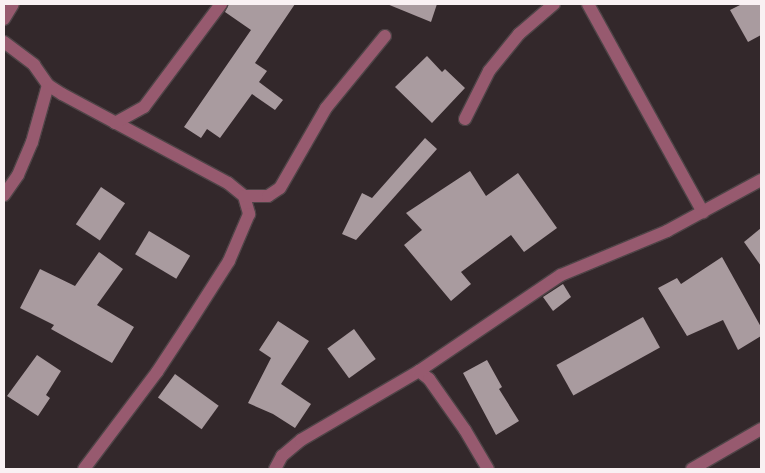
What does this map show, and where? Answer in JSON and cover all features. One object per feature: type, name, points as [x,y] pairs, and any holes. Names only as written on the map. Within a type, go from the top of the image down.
[{"type":"street","points":[[4,19],[13,4]]},
{"type":"street","points":[[115,123],[144,107],[221,4]]},
{"type":"street","points":[[465,119],[489,71],[519,34],[554,4]]},
{"type":"street","points":[[588,4],[703,212]]},
{"type":"street","points":[[4,42],[34,65],[48,85],[115,123],[206,168],[244,196],[268,196],[280,188],[326,108],[385,36]]},
{"type":"street","points":[[4,195],[18,175],[32,142],[48,85]]},
{"type":"street","points":[[275,469],[282,456],[301,440],[419,371],[562,275],[667,231],[761,180]]},
{"type":"street","points":[[84,469],[157,372],[229,260],[249,214],[244,196]]},
{"type":"street","points":[[419,371],[429,379],[465,430],[488,469]]},
{"type":"street","points":[[692,469],[761,430]]},
{"type":"building","points":[[229,4],[295,4],[255,63],[267,71],[259,82],[283,100],[275,110],[252,94],[220,138],[207,129],[201,138],[184,127],[251,30],[225,12]]},
{"type":"building","points":[[387,4],[437,4],[431,22]]},
{"type":"building","points":[[742,4],[761,4],[761,35],[748,42],[730,10]]},
{"type":"building","points":[[427,56],[442,72],[445,69],[465,88],[432,123],[395,87]]},
{"type":"building","points":[[425,138],[437,149],[356,240],[342,234],[362,193],[372,198]]},
{"type":"building","points":[[470,171],[486,196],[518,173],[557,228],[524,252],[511,235],[461,272],[471,284],[451,301],[404,245],[422,230],[406,213]]},
{"type":"building","points":[[101,187],[125,203],[100,241],[76,224]]},
{"type":"building","points":[[761,228],[761,266],[744,242]]},
{"type":"building","points":[[149,231],[190,256],[176,279],[135,254]]},
{"type":"building","points":[[99,252],[123,269],[97,305],[134,327],[112,363],[51,329],[54,325],[20,308],[40,269],[75,286]]},
{"type":"building","points":[[722,257],[761,327],[761,336],[738,350],[723,320],[687,336],[658,288],[677,278],[681,284]]},
{"type":"building","points":[[563,284],[571,297],[553,311],[543,297]]},
{"type":"building","points":[[643,317],[660,348],[573,396],[556,365]]},
{"type":"building","points":[[278,321],[309,341],[281,384],[311,404],[295,428],[273,414],[248,403],[271,358],[259,350]]},
{"type":"building","points":[[354,329],[376,359],[349,378],[327,348]]},
{"type":"building","points":[[37,355],[61,371],[46,395],[50,398],[38,416],[7,396]]},
{"type":"building","points":[[487,360],[502,387],[499,389],[519,421],[496,435],[463,373]]},
{"type":"building","points":[[175,374],[219,406],[202,429],[158,397]]}]
